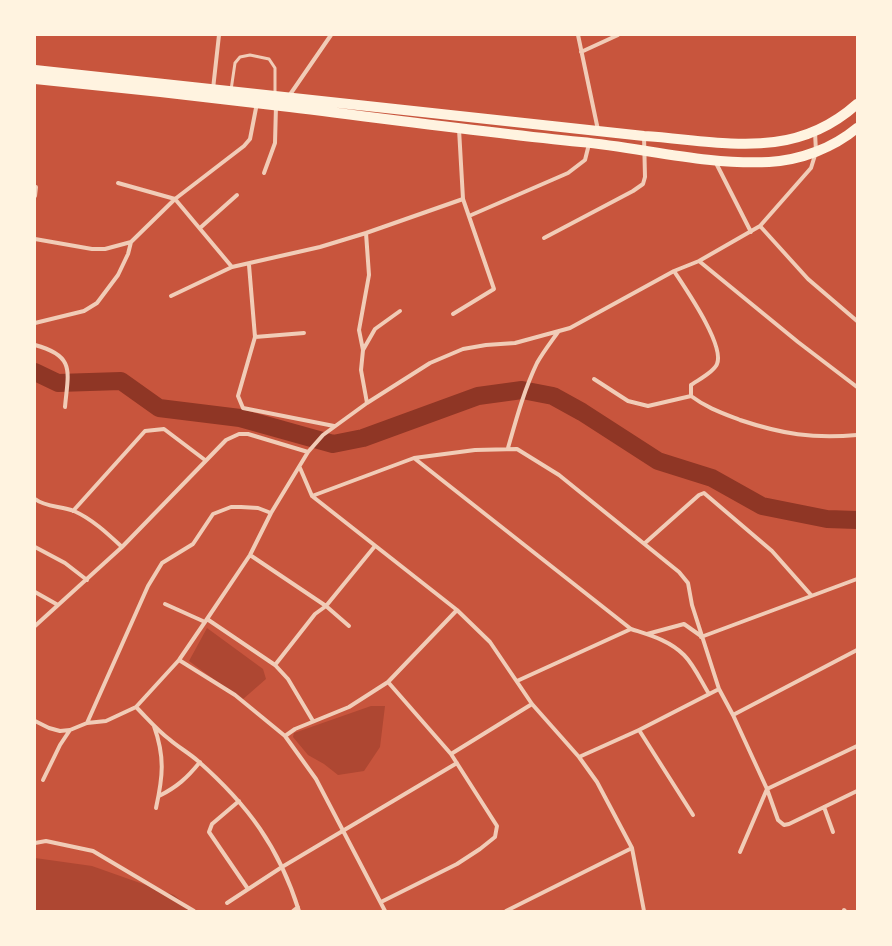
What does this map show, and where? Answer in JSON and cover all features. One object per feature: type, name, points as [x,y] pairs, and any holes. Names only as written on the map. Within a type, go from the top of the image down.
[{"type":"highway","points":[[35,70],[258,99],[459,129],[589,143],[715,160],[768,162],[795,158],[816,152],[838,141],[857,128]]},
{"type":"highway","points":[[35,78],[212,93]]},
{"type":"highway","points":[[277,102],[288,97],[644,136],[727,143],[763,144],[794,140],[815,132],[837,120],[857,104]]},
{"type":"street","points":[[212,93],[219,35]]},
{"type":"street","points":[[288,97],[331,35]]},
{"type":"street","points":[[578,35],[598,131]]},
{"type":"street","points":[[581,52],[618,35]]},
{"type":"street","points":[[35,239],[92,249],[105,249],[131,242],[175,199],[244,146],[250,139],[258,99]]},
{"type":"street","points":[[264,173],[276,143],[277,102]]},
{"type":"street","points":[[453,314],[494,290],[463,199],[459,129]]},
{"type":"street","points":[[35,721],[49,728],[60,731],[70,730],[87,722],[106,721],[136,707],[179,660],[250,555],[271,513],[300,468],[308,452],[323,435],[334,426],[430,363],[463,349],[486,345],[515,344],[558,332],[600,312],[674,270],[699,261],[751,232],[760,226],[811,168],[816,152],[815,132]]},
{"type":"street","points":[[544,238],[634,191],[643,184],[645,177],[643,151],[644,136]]},
{"type":"street","points":[[469,216],[568,173],[585,160],[589,143]]},
{"type":"street","points":[[715,160],[751,232]]},
{"type":"street","points":[[118,183],[175,199],[232,267]]},
{"type":"street","points":[[35,196],[36,187]]},
{"type":"street","points":[[200,228],[237,196]]},
{"type":"street","points":[[171,296],[232,267],[320,247],[366,233],[463,199]]},
{"type":"street","points":[[760,226],[808,279],[857,321]]},
{"type":"street","points":[[366,233],[369,275],[358,330],[363,350],[362,370],[368,403]]},
{"type":"street","points":[[35,323],[84,311],[97,302],[118,275],[128,254],[131,242]]},
{"type":"street","points":[[699,261],[793,338],[857,387]]},
{"type":"street","points":[[249,264],[254,337],[238,396],[243,408],[334,426]]},
{"type":"street","points":[[674,270],[704,318],[715,340],[718,354],[718,360],[715,368],[691,385],[692,396]]},
{"type":"street","points":[[363,350],[375,329],[400,311]]},
{"type":"street","points":[[508,448],[518,412],[533,372],[538,361],[558,332]]},
{"type":"street","points":[[254,337],[304,333]]},
{"type":"street","points":[[35,345],[60,355],[66,363],[68,374],[65,407]]},
{"type":"street","points":[[594,379],[628,401],[648,406],[692,396],[710,409],[788,434],[832,437],[857,435]]},
{"type":"street","points":[[73,511],[145,431],[164,429],[205,460]]},
{"type":"street","points":[[35,626],[122,547],[226,440],[238,434],[248,434],[308,452]]},
{"type":"street","points":[[312,496],[414,458],[475,450],[508,448],[523,451],[559,475],[646,543],[679,572],[688,584],[701,636],[719,688],[767,789],[778,820],[784,824],[857,791]]},
{"type":"street","points":[[414,458],[631,629],[647,634],[671,645],[684,655],[709,694]]},
{"type":"street","points":[[300,468],[312,496],[457,610],[490,642],[532,704],[579,757],[597,782],[632,848],[643,911]]},
{"type":"street","points":[[646,543],[699,494],[704,493],[772,551],[811,595]]},
{"type":"street","points":[[35,499],[39,502],[73,511],[95,523],[122,547]]},
{"type":"street","points":[[87,722],[148,586],[162,564],[193,544],[212,514],[231,507],[241,506],[258,508],[271,513]]},
{"type":"street","points":[[274,665],[315,614],[326,606],[375,546]]},
{"type":"street","points":[[35,547],[65,564],[87,580]]},
{"type":"street","points":[[250,555],[326,606],[349,626]]},
{"type":"street","points":[[701,636],[857,579]]},
{"type":"street","points":[[35,592],[58,605]]},
{"type":"street","points":[[165,604],[206,621],[274,665],[288,679],[314,721]]},
{"type":"street","points":[[285,736],[314,721],[349,708],[388,682],[457,610]]},
{"type":"street","points":[[647,634],[684,624],[701,636]]},
{"type":"street","points":[[517,682],[631,629]]},
{"type":"street","points":[[733,715],[857,650]]},
{"type":"street","points":[[179,660],[235,695],[285,736],[316,778],[386,911]]},
{"type":"street","points":[[382,902],[457,864],[495,837],[497,826],[457,763],[388,682]]},
{"type":"street","points":[[579,757],[639,730],[719,688]]},
{"type":"street","points":[[450,754],[532,704]]},
{"type":"street","points":[[136,707],[168,739],[200,762],[239,801],[261,827],[274,849],[299,909],[293,911]]},
{"type":"street","points":[[154,725],[161,746],[163,760],[162,783],[156,808]]},
{"type":"street","points":[[43,780],[60,745],[70,730]]},
{"type":"street","points":[[639,730],[693,815]]},
{"type":"street","points":[[740,852],[767,789],[857,746]]},
{"type":"street","points":[[159,796],[175,788],[187,779],[200,762]]},
{"type":"street","points":[[227,903],[282,867],[457,763]]},
{"type":"street","points":[[239,801],[212,824],[210,832],[248,889]]},
{"type":"street","points":[[824,807],[833,832]]},
{"type":"street","points":[[35,843],[46,841],[93,851],[194,911]]},
{"type":"street","points":[[506,911],[632,848]]},
{"type":"lane","points":[[231,96],[236,63],[240,57],[250,55],[269,59],[275,68],[277,102]]},
{"type":"shaded area","points":[[207,628],[263,669],[266,679],[242,700],[189,661]]},
{"type":"shaded area","points":[[371,706],[385,706],[380,747],[364,771],[338,775],[324,764],[308,755],[293,737],[294,733]]},
{"type":"shaded area","points":[[35,858],[92,866],[174,895],[194,911],[35,911]]},
{"type":"waterway","points":[[35,372],[58,383],[121,381],[159,408],[240,418],[333,444],[363,438],[478,396],[522,390],[553,396],[582,412],[658,461],[712,478],[762,506],[827,519],[857,520]]}]
